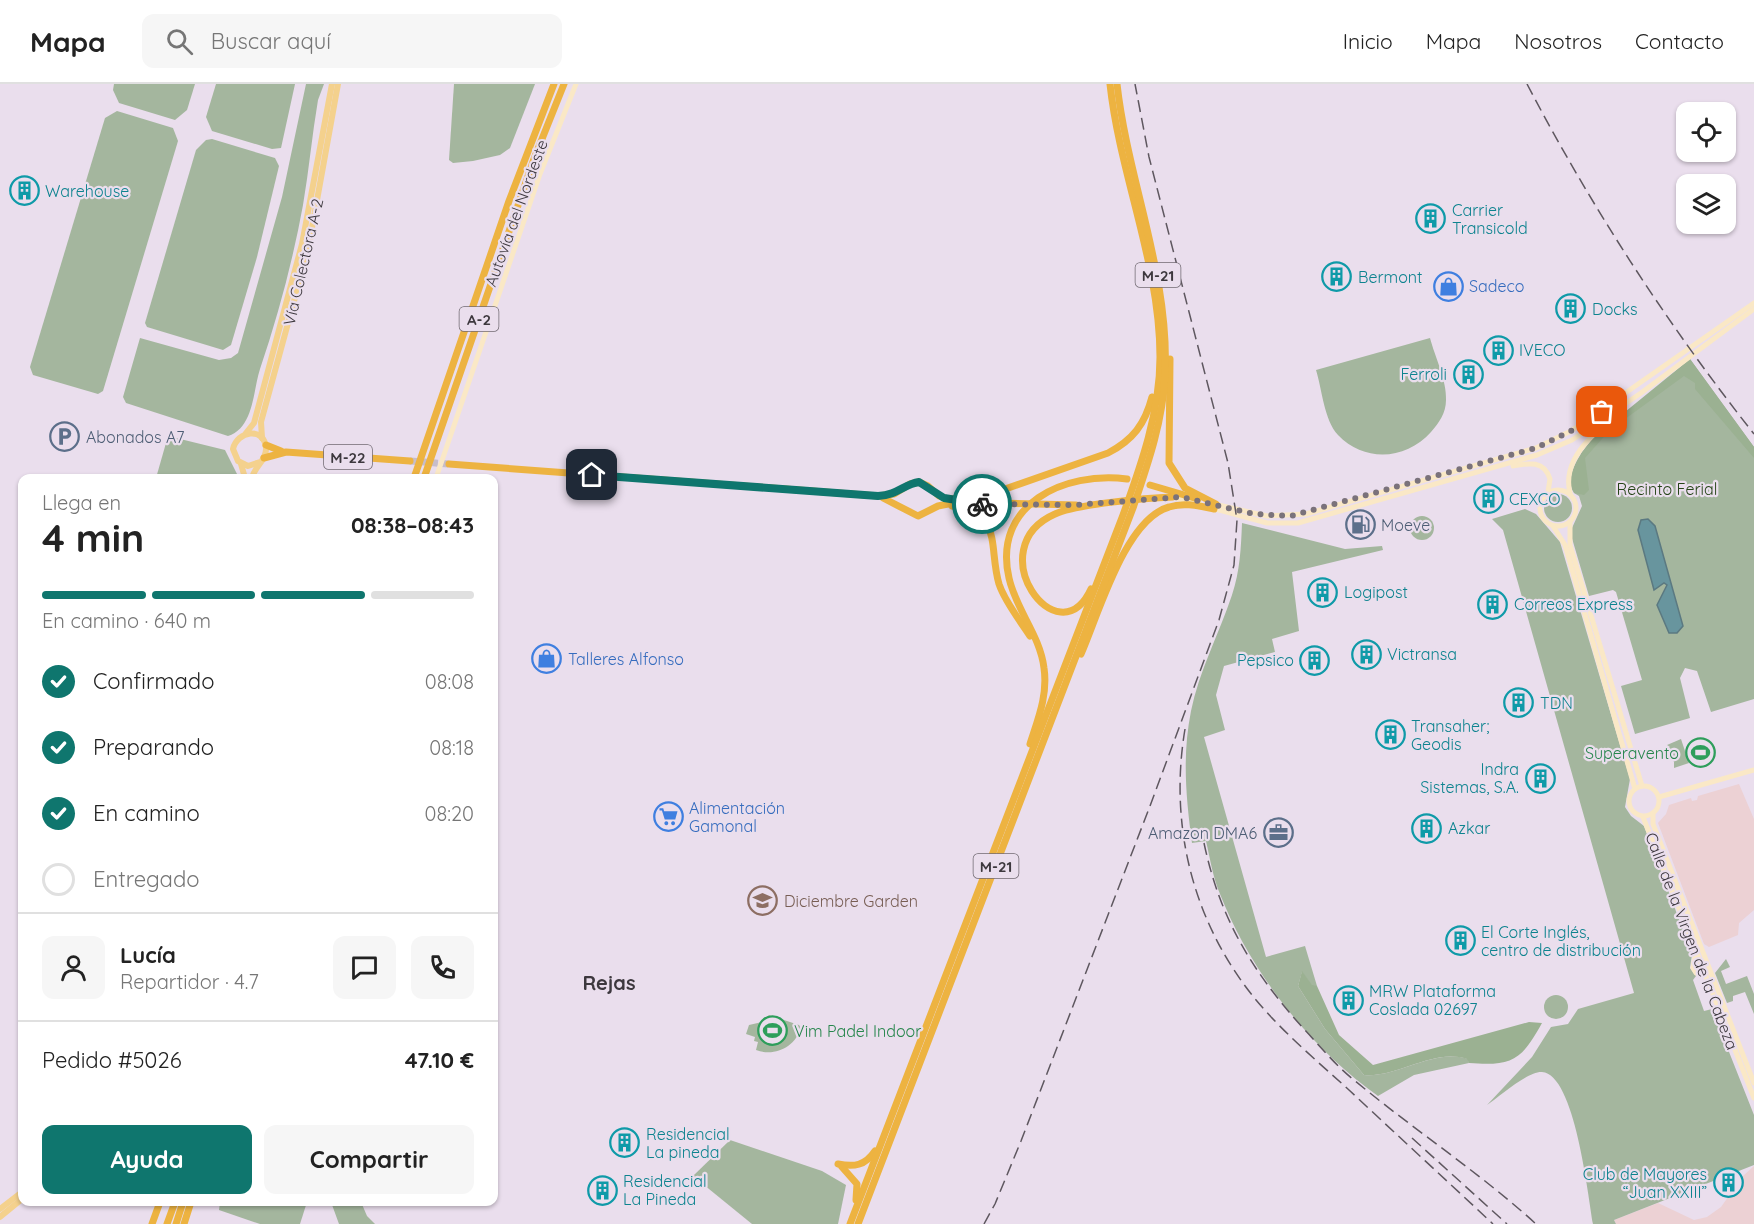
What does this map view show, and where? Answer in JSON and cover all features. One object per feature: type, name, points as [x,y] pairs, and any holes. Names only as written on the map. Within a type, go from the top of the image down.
[{"type":"highway","name":"Autovía del Nordeste","points":[[415,474],[509,201],[554,84]]},
{"type":"highway","name":"Autovía del Nordeste","points":[[425,474],[530,170],[564,84]]},
{"type":"highway","name":"M-21","points":[[858,1224],[1133,508],[1158,378],[1157,320],[1147,262],[1119,146],[1110,84]]},
{"type":"highway","name":"M-21","points":[[850,1224],[1121,515],[1157,435],[1165,378],[1161,294],[1129,153],[1117,84]]},
{"type":"highway","points":[[1161,294],[1167,319],[1170,357],[1169,463],[1179,482],[1185,488],[1215,507]]},
{"type":"highway","points":[[449,464],[878,496],[903,506],[908,513],[918,516],[944,501],[1010,488],[1108,453],[1126,442],[1140,428],[1152,398],[1157,320]]},
{"type":"highway","name":"M-22","points":[[264,442],[286,452],[410,461]]},
{"type":"highway","name":"M-22","points":[[262,460],[286,452]]},
{"type":"highway","points":[[1008,815],[1044,697],[1046,683],[1042,657],[1008,578],[1008,547],[1018,519],[1035,500],[1056,487],[1081,479],[1127,479]]},
{"type":"highway","points":[[878,496],[903,490],[910,484],[919,482],[928,486],[944,501],[974,512],[988,526],[994,543],[1002,591],[1042,657]]},
{"type":"highway","points":[[1149,485],[1198,499]]},
{"type":"highway","points":[[903,490],[903,506]]},
{"type":"highway","points":[[932,509],[933,493]]},
{"type":"highway","points":[[1121,515],[1084,600],[1064,611],[1046,608],[1037,600],[1026,583],[1023,566],[1026,547],[1033,532],[1046,519],[1065,510],[1173,497]]},
{"type":"highway","points":[[944,501],[1016,506],[1119,503]]},
{"type":"highway","points":[[1049,728],[1122,558],[1140,528],[1154,515],[1169,506],[1190,504],[1215,507]]},
{"type":"highway","points":[[850,1224],[858,1193],[857,1184],[848,1170],[838,1164],[855,1166],[871,1158],[900,1094]]},
{"type":"highway","points":[[152,1224],[159,1206]]},
{"type":"highway","points":[[167,1224],[174,1206]]},
{"type":"highway","points":[[176,1224],[182,1206]]},
{"type":"highway","points":[[185,1224],[191,1206]]},
{"type":"main road","name":"Vía Colectora A-2","points":[[246,434],[254,423],[297,266],[332,84]]},
{"type":"main road","name":"Vía Colectora A-2","points":[[264,442],[261,422],[308,250],[338,84]]},
{"type":"main road","points":[[437,474],[540,174],[576,84]]},
{"type":"main road","points":[[1173,497],[1267,516],[1306,514],[1536,448],[1591,419],[1682,357],[1754,303]]},
{"type":"main road","points":[[1708,338],[1754,309]]},
{"type":"main road","points":[[1569,493],[1570,469],[1583,445],[1682,357]]},
{"type":"main road","points":[[1173,497],[1198,499],[1215,507],[1267,523],[1298,523],[1470,475],[1555,448],[1572,440],[1641,393]]},
{"type":"main road","name":"M-22","points":[[246,434],[264,442]]},
{"type":"main road","points":[[243,474],[233,449],[236,441],[246,434]]},
{"type":"main road","points":[[254,474],[262,460],[264,442]]},
{"type":"main road","name":"M-22","points":[[241,464],[251,466],[262,460]]},
{"type":"main road","points":[[1470,475],[1533,463],[1542,466],[1549,475],[1548,492]]},
{"type":"main road","points":[[1635,789],[1564,545],[1553,526],[1543,519],[1540,508],[1543,497],[1548,492],[1559,489],[1574,498],[1576,510],[1570,522],[1570,545],[1642,786]]},
{"type":"main road","points":[[1553,526],[1570,522]]},
{"type":"main road","points":[[1659,797],[1754,770]]},
{"type":"main road","points":[[1642,786],[1654,789],[1659,797],[1658,807],[1653,813],[1643,816],[1636,814],[1630,807],[1630,795],[1642,786]]},
{"type":"main road","name":"Calle de la Virgen de la Cabeza","points":[[1653,813],[1653,824],[1754,1098]]},
{"type":"main road","name":"Calle de la Virgen de la Cabeza","points":[[1643,816],[1696,953],[1754,1083]]},
{"type":"main road","points":[[0,1209],[18,1195]]},
{"type":"main road","points":[[0,1216],[18,1202]]},
{"type":"shaded area","points":[[1739,784],[1754,819],[1754,910],[1739,923],[1738,935],[1709,947],[1704,944],[1658,823],[1666,814],[1669,805],[1691,798],[1692,801],[1697,800],[1698,796]]},
{"type":"shaded area","points":[[1754,1166],[1754,1224],[1616,1224],[1614,1220],[1658,1203],[1694,1220],[1707,1217],[1721,1207],[1743,1176]]},
{"type":"green space","points":[[114,84],[195,84],[187,110],[175,120],[119,103],[113,90]]},
{"type":"green space","points":[[216,84],[295,84],[281,148],[272,149],[212,131],[206,117]]},
{"type":"green space","points":[[306,84],[324,84],[318,100],[295,246],[248,417],[237,432],[228,436],[126,403],[123,397],[140,338],[219,360],[231,358],[238,353],[282,197]]},
{"type":"green space","points":[[454,84],[535,84],[510,148],[500,155],[473,161],[453,163],[449,160]]},
{"type":"green space","points":[[117,111],[173,128],[178,141],[103,391],[98,394],[33,375],[30,367],[105,118]]},
{"type":"green space","points":[[212,139],[275,158],[279,166],[257,257],[231,345],[223,350],[147,327],[145,323],[196,150],[206,140]]},
{"type":"green space","points":[[1430,338],[1446,393],[1442,418],[1431,432],[1410,448],[1398,453],[1385,454],[1373,454],[1360,450],[1338,435],[1326,413],[1316,370]]},
{"type":"green space","name":"Recinto Ferial","points":[[1690,359],[1754,447],[1754,699],[1711,712],[1697,671],[1685,668],[1680,678],[1690,718],[1635,734],[1621,686],[1642,680],[1616,592],[1613,590],[1589,596],[1571,535],[1582,506],[1579,496],[1574,493],[1572,473],[1582,452]]},
{"type":"green space","points":[[1690,359],[1754,447],[1754,458],[1695,389],[1695,383],[1684,376],[1610,430],[1585,458],[1589,490],[1584,495],[1574,493],[1571,486],[1572,472],[1579,457],[1593,438]]},
{"type":"green space","points":[[168,436],[225,450],[237,474],[157,474]]},
{"type":"green space","points":[[1558,494],[1568,498],[1572,508],[1568,518],[1558,522],[1548,518],[1544,508],[1548,498]]},
{"type":"green space","points":[[1525,509],[1536,514],[1560,542],[1630,779],[1625,807],[1631,816],[1644,826],[1692,954],[1690,968],[1696,976],[1693,980],[1704,1011],[1712,1009],[1754,1115],[1754,1165],[1614,1220],[1616,1224],[1593,1224],[1578,1138],[1563,1093],[1553,1078],[1542,1072],[1536,1073],[1514,1085],[1487,1105],[1532,1057],[1551,1027],[1568,1024],[1578,1009],[1634,993],[1503,530],[1492,519]]},
{"type":"green space","points":[[1422,516],[1430,520],[1434,528],[1430,536],[1422,540],[1414,536],[1410,528],[1414,520]]},
{"type":"green space","points":[[1242,523],[1345,549],[1382,546],[1383,550],[1292,572],[1299,631],[1272,639],[1275,652],[1224,666],[1216,695],[1225,730],[1204,737],[1266,957],[1305,946],[1317,986],[1312,986],[1302,972],[1298,986],[1325,1029],[1364,1075],[1390,1072],[1442,1057],[1468,1059],[1469,1063],[1414,1075],[1378,1096],[1329,1055],[1306,1031],[1265,979],[1233,923],[1220,894],[1206,841],[1192,843],[1186,777],[1188,728],[1199,681],[1235,586],[1240,559]]},
{"type":"green space","points":[[1681,739],[1689,763],[1674,768],[1674,762],[1668,749],[1670,747],[1667,745]]},
{"type":"green space","points":[[1726,959],[1730,967],[1721,971],[1726,984],[1747,976],[1754,994],[1754,1014],[1745,992],[1733,996],[1733,1001],[1727,1003],[1715,973]]},
{"type":"green space","points":[[1302,971],[1312,985],[1317,986],[1339,1035],[1373,1065],[1529,1022],[1542,1023],[1528,1046],[1514,1058],[1505,1062],[1469,1063],[1467,1059],[1441,1057],[1390,1072],[1364,1075],[1325,1029],[1298,986]]},
{"type":"green space","points":[[1556,995],[1565,998],[1568,1007],[1565,1016],[1556,1019],[1547,1016],[1544,1007],[1547,998]]},
{"type":"green space","name":"Vim Padel Indoor","points":[[769,1015],[799,1025],[801,1028],[794,1040],[783,1049],[763,1052],[756,1050],[758,1042],[754,1041],[755,1037],[746,1034],[749,1025],[762,1022]]},
{"type":"green space","points":[[730,1140],[822,1171],[846,1185],[838,1224],[752,1224],[693,1176]]},
{"type":"green space","points":[[220,1206],[306,1206],[300,1224],[260,1224],[219,1210]]},
{"type":"green space","points":[[332,1206],[363,1206],[367,1216],[375,1224],[339,1224]]},
{"type":"water","points":[[1648,519],[1655,526],[1683,626],[1677,633],[1669,633],[1657,605],[1667,585],[1664,583],[1654,590],[1638,530],[1641,520]]},
{"type":"tunnel","points":[[410,461],[449,464]]},
{"type":"railway","points":[[984,1224],[995,1204],[1021,1141],[1150,806],[1219,620],[1234,565],[1237,520],[1228,463],[1149,157],[1135,84]]},
{"type":"railway","points":[[1527,84],[1578,176],[1632,264],[1691,350],[1754,434]]},
{"type":"railway","points":[[1185,729],[1180,800],[1183,835],[1200,902],[1231,966],[1252,995],[1286,1033],[1493,1224]]},
{"type":"railway","points":[[1204,843],[1219,896],[1240,943],[1268,986],[1303,1028],[1347,1074],[1536,1224]]},
{"type":"railway","points":[[1412,1138],[1507,1224]]},
{"type":"way so far","points":[[982,504],[1075,505],[1181,497],[1272,517],[1306,514],[1536,448],[1571,431],[1602,412]]},
{"type":"place","name":"Warehouse","points":[[24,191]]},
{"type":"place","name":"Carrier Transicold","points":[[1431,219]]},
{"type":"place","name":"Bermont","points":[[1337,277]]},
{"type":"place","name":"Sadeco","points":[[1448,286]]},
{"type":"place","name":"Docks","points":[[1571,309]]},
{"type":"place","name":"IVECO","points":[[1498,350]]},
{"type":"place","name":"Ferroli","points":[[1468,374]]},
{"type":"place","name":"Abonados A7","points":[[65,437]]},
{"type":"place","name":"CEXCO","points":[[1488,499]]},
{"type":"place","name":"Moeve","points":[[1360,525]]},
{"type":"place","name":"Logipost","points":[[1323,592]]},
{"type":"place","name":"Correos Express","points":[[1493,604]]},
{"type":"place","name":"Victransa","points":[[1366,654]]},
{"type":"place","name":"Talleres Alfonso","points":[[547,659]]},
{"type":"place","name":"Pepsico","points":[[1315,660]]},
{"type":"place","name":"TDN","points":[[1519,703]]},
{"type":"place","name":"Transaher; Geodis","points":[[1390,735]]},
{"type":"place","name":"Superavento","points":[[1700,753]]},
{"type":"place","name":"Indra Sistemas, S.A.","points":[[1540,778]]},
{"type":"place","name":"Alimentación Gamonal","points":[[668,817]]},
{"type":"place","name":"Azkar","points":[[1427,828]]},
{"type":"place","name":"Amazon DMA6","points":[[1278,833]]},
{"type":"place","name":"Diciembre Garden","points":[[763,901]]},
{"type":"place","name":"El Corte Inglés, centro de distribución","points":[[1460,941]]},
{"type":"place","name":"MRW Plataforma Coslada 02697","points":[[1348,1000]]},
{"type":"place","name":"Vim Padel Indoor","points":[[773,1031]]},
{"type":"place","name":"Residencial La pineda","points":[[625,1143]]},
{"type":"place","name":"Club de Mayores “Juan XXIII”","points":[[1728,1183]]},
{"type":"place","name":"Residencial La Pineda","points":[[602,1190]]},
{"type":"district","name":"Rejas","points":[[609,982]]},
{"type":"route","points":[[592,475],[878,496],[889,496],[910,484],[919,482],[924,483],[933,493],[944,498],[982,504]]}]
